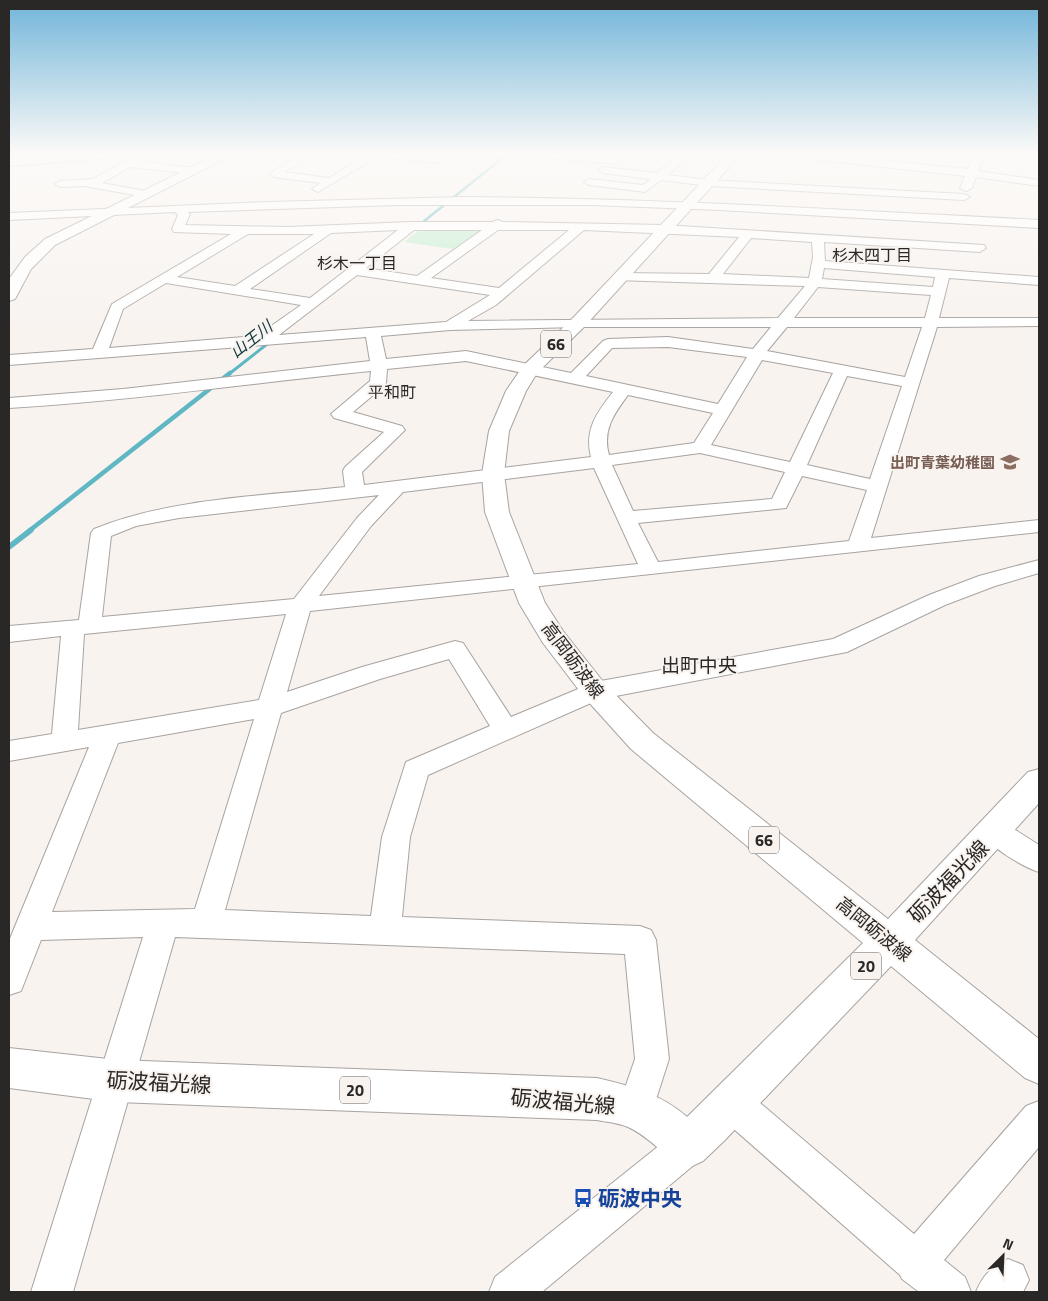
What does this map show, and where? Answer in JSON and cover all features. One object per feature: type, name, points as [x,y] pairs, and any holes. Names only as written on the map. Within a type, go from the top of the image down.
[{"type":"main road","points":[[9,296],[13,273],[32,256],[50,242],[107,213]]},
{"type":"main road","name":"高岡砺波線","points":[[680,213],[578,323],[530,370],[516,391],[499,431],[493,476],[497,512],[532,603],[553,637],[595,691],[642,740],[1039,1064]]},
{"type":"main road","name":"砺波福光線","points":[[9,1068],[117,1081],[597,1099],[636,1108],[663,1124],[688,1146],[733,1104],[996,832],[1039,781]]},
{"type":"street","points":[[9,216],[114,213]]},
{"type":"street","points":[[183,213],[184,214],[178,229],[327,230],[411,226],[581,226],[818,238],[985,256]]},
{"type":"street","points":[[239,290],[327,230],[348,213]]},
{"type":"street","points":[[420,280],[511,213]]},
{"type":"street","points":[[831,213],[1039,224]]},
{"type":"street","points":[[966,213],[967,220],[985,256],[1000,279]]},
{"type":"street","points":[[263,339],[314,303],[353,270],[411,226]]},
{"type":"street","points":[[450,326],[502,293],[581,226]]},
{"type":"street","points":[[100,352],[117,307],[244,230]]},
{"type":"street","points":[[713,278],[748,234]]},
{"type":"street","points":[[700,448],[757,354],[817,273],[818,238]]},
{"type":"street","points":[[353,270],[502,293]]},
{"type":"street","points":[[620,277],[713,278],[817,273],[943,274],[1039,281]]},
{"type":"street","points":[[817,273],[940,292]]},
{"type":"street","points":[[858,546],[931,322],[943,274]]},
{"type":"street","points":[[164,279],[314,303]]},
{"type":"street","points":[[9,360],[450,326],[578,323],[1039,322]]},
{"type":"street","points":[[356,492],[352,471],[396,430],[340,414],[378,383],[380,365],[372,331]]},
{"type":"street","points":[[576,378],[608,344],[668,342],[757,354],[911,383]]},
{"type":"street","points":[[9,403],[123,394],[213,382],[466,356],[722,410]]},
{"type":"street","points":[[627,518],[779,504],[842,370]]},
{"type":"street","points":[[624,389],[605,415],[597,437],[601,462],[651,569]]},
{"type":"street","points":[[64,741],[81,627],[101,533],[132,521],[179,512],[493,476],[700,448],[876,486]]},
{"type":"street","points":[[206,923],[268,708],[300,606],[364,522],[397,487]]},
{"type":"street","points":[[9,634],[524,583],[1039,526]]},
{"type":"street","points":[[385,929],[396,837],[416,769],[595,691],[839,646],[937,600],[987,581],[1039,566]]},
{"type":"street","points":[[9,751],[268,708],[371,673],[455,649],[506,730]]},
{"type":"street","points":[[9,980],[107,736]]},
{"type":"street","points":[[996,832],[1039,860]]},
{"type":"street","points":[[52,1292],[164,923]]},
{"type":"street","points":[[30,926],[206,923],[640,940],[652,1059],[636,1108]]},
{"type":"street","points":[[733,1104],[916,1265],[950,1292]]},
{"type":"street","points":[[916,1265],[932,1242],[1039,1119]]},
{"type":"street","points":[[510,1292],[688,1146]]},
{"type":"green space","points":[[423,227],[490,227],[459,250],[404,242]]},
{"type":"waterway","name":"山王川","points":[[418,226],[435,213]]},
{"type":"waterway","name":"山王川","points":[[229,374],[271,341]]},
{"type":"waterway","name":"山王川","points":[[29,531],[230,373]]},
{"type":"waterway","name":"山王川","points":[[9,547],[31,530]]},
{"type":"place","name":"出町青葉幼稚園","points":[[1010,462]]},
{"type":"place","name":"砺波中央","points":[[583,1198]]},
{"type":"district","name":"杉木四丁目","points":[[872,255]]},
{"type":"district","name":"杉木一丁目","points":[[357,263]]},
{"type":"district","name":"平和町","points":[[392,392]]},
{"type":"district","name":"出町中央","points":[[699,664]]}]
